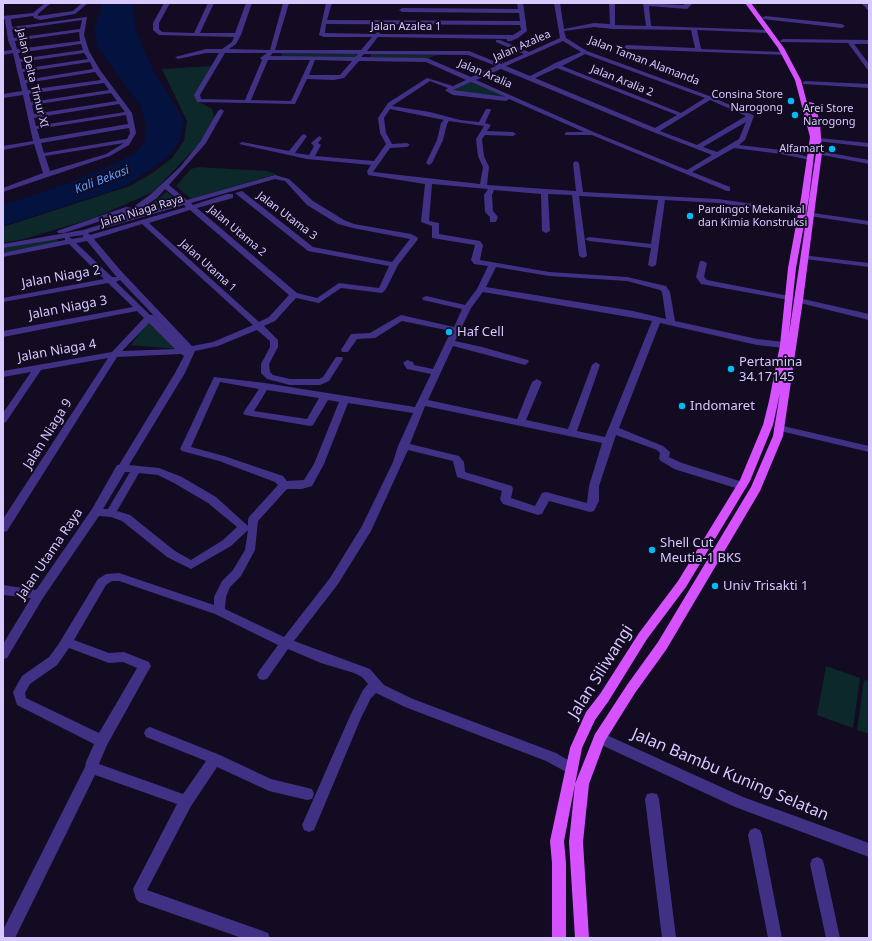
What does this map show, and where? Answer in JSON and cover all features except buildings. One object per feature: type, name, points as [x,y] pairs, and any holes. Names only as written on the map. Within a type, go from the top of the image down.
[{"type":"main road","points":[[748,3],[784,54],[798,80],[813,137],[815,154]]},
{"type":"main road","points":[[582,938],[576,842],[582,784],[600,738],[631,689],[662,646],[694,591],[712,564],[756,488],[778,436],[805,257],[806,214],[815,154],[819,140],[817,122],[805,84],[789,50],[754,3]]},
{"type":"main road","name":"Jalan Siliwangi","points":[[559,938],[559,863],[557,841],[570,768],[576,748],[590,716],[604,698],[642,636],[682,584],[742,486],[768,425],[784,345],[789,298],[806,214]]},
{"type":"main road","points":[[699,557],[712,564]]},
{"type":"main road","points":[[682,584],[694,591]]},
{"type":"street","points":[[5,18],[37,13],[48,3]]},
{"type":"street","points":[[37,13],[36,17],[40,18],[68,14],[78,11],[85,3]]},
{"type":"street","points":[[167,3],[156,23],[156,30],[165,35],[238,35]]},
{"type":"street","points":[[196,35],[211,3]]},
{"type":"street","points":[[221,111],[199,101],[197,95],[219,58],[224,51],[233,44],[238,35],[249,3]]},
{"type":"street","points":[[62,234],[90,236],[113,224],[141,206],[182,168],[203,143],[221,111],[247,102],[266,58],[272,52],[286,3]]},
{"type":"street","points":[[329,3],[325,22],[523,23]]},
{"type":"street","points":[[502,43],[523,33],[520,3]]},
{"type":"street","points":[[557,3],[563,38]]},
{"type":"street","points":[[612,3],[611,10],[613,26]]},
{"type":"street","points":[[649,28],[645,4],[687,7],[690,3]]},
{"type":"street","points":[[864,3],[869,9]]},
{"type":"street","points":[[402,10],[521,11]]},
{"type":"street","name":"Jalan Delta Timur XI","points":[[5,18],[29,104],[37,142],[47,174]]},
{"type":"street","points":[[4,188],[108,155],[123,147],[132,137],[132,125],[129,113],[97,70],[86,51],[83,42],[82,30],[86,18],[9,29]]},
{"type":"street","points":[[765,18],[842,26]]},
{"type":"street","name":"Jalan Azalea 1","points":[[325,22],[321,34],[326,36],[516,37]]},
{"type":"street","points":[[305,77],[342,77],[377,36],[382,23]]},
{"type":"street","points":[[566,30],[594,24],[649,28],[769,31]]},
{"type":"street","points":[[560,26],[572,35]]},
{"type":"street","points":[[694,29],[698,49]]},
{"type":"street","points":[[11,40],[82,30]]},
{"type":"street","name":"Jalan Azalea 1","points":[[486,37],[530,54]]},
{"type":"street","name":"Jalan Taman Alamanda","points":[[563,38],[585,52],[710,98],[751,116]]},
{"type":"street","name":"Jalan Azalea","points":[[451,88],[563,38]]},
{"type":"street","points":[[578,40],[596,56]]},
{"type":"street","points":[[783,41],[869,42]]},
{"type":"street","points":[[3,53],[83,42]]},
{"type":"street","points":[[850,42],[869,68]]},
{"type":"street","points":[[627,47],[784,54]]},
{"type":"street","points":[[17,61],[86,51]]},
{"type":"street","name":"Jalan Aralia","points":[[178,57],[203,51],[473,54],[500,67],[655,131],[716,154]]},
{"type":"street","points":[[529,79],[555,65],[585,52]]},
{"type":"street","points":[[427,60],[445,53]]},
{"type":"street","name":"Jalan Aralia","points":[[219,58],[427,60],[468,80],[727,189]]},
{"type":"street","points":[[199,101],[293,103],[313,59]]},
{"type":"street","points":[[19,71],[92,60]]},
{"type":"street","name":"Jalan Aralia 2","points":[[555,65],[682,115]]},
{"type":"street","points":[[23,82],[97,70]]},
{"type":"street","points":[[518,100],[450,92],[448,90],[451,88],[429,79],[397,99],[388,107],[381,118],[381,127],[389,142],[389,146],[370,171],[370,174],[429,182],[544,192],[731,200],[806,214],[869,223]]},
{"type":"street","points":[[3,96],[105,81]]},
{"type":"street","points":[[805,84],[869,86]]},
{"type":"street","points":[[29,104],[112,91]]},
{"type":"street","points":[[655,131],[710,98]]},
{"type":"street","points":[[32,116],[120,102]]},
{"type":"street","points":[[388,107],[408,109],[460,122],[481,124],[489,127],[482,133],[480,139],[480,148],[486,167],[483,187]]},
{"type":"street","points":[[481,124],[488,110]]},
{"type":"street","points":[[34,128],[129,113]]},
{"type":"street","points":[[697,148],[751,116]]},
{"type":"street","points":[[686,173],[716,154],[735,146],[742,140],[746,133],[751,116]]},
{"type":"street","points":[[429,163],[440,140],[444,123],[448,119]]},
{"type":"street","points":[[3,148],[132,125]]},
{"type":"street","points":[[733,126],[746,133]]},
{"type":"street","points":[[482,133],[513,134]]},
{"type":"street","points":[[567,134],[594,134]]},
{"type":"street","points":[[291,154],[304,136]]},
{"type":"street","points":[[311,157],[318,145],[314,143],[318,138]]},
{"type":"street","points":[[41,155],[130,140]]},
{"type":"street","points":[[742,140],[791,150],[869,162]]},
{"type":"street","points":[[819,140],[869,145]]},
{"type":"street","points":[[242,144],[311,157],[376,163]]},
{"type":"street","points":[[389,146],[407,145]]},
{"type":"street","points":[[735,146],[791,150]]},
{"type":"street","points":[[576,163],[577,193],[583,256]]},
{"type":"street","points":[[90,236],[113,224],[272,177],[285,179],[310,203],[341,222],[358,227],[414,238],[394,265],[382,289],[374,291],[339,285],[319,301],[294,295]]},
{"type":"street","name":"Jalan Niaga Raya","points":[[3,255],[71,242],[144,222],[285,179]]},
{"type":"street","points":[[429,182],[425,221],[436,225],[434,236],[477,243],[478,245],[475,261],[549,274],[627,279],[663,288],[666,292],[671,322]]},
{"type":"street","name":"Jalan Utama 2","points":[[165,185],[294,295]]},
{"type":"street","points":[[492,188],[488,195],[489,212],[494,217],[493,220]]},
{"type":"street","points":[[544,192],[546,231]]},
{"type":"street","name":"Jalan Utama 3","points":[[240,193],[311,249],[394,265]]},
{"type":"street","points":[[652,265],[653,246],[662,197]]},
{"type":"street","points":[[3,246],[62,234],[141,206]]},
{"type":"street","name":"Jalan Utama 1","points":[[144,222],[257,327],[274,340],[274,347],[265,364],[266,373],[270,377],[276,380],[320,382],[326,379],[339,359]]},
{"type":"street","points":[[62,234],[112,281],[138,308],[150,317],[187,352]]},
{"type":"street","points":[[90,236],[123,278],[187,352]]},
{"type":"street","points":[[588,239],[653,246]]},
{"type":"street","points":[[805,257],[869,265]]},
{"type":"street","points":[[702,263],[700,277],[704,282],[789,298]]},
{"type":"street","points":[[263,676],[286,643],[334,581],[359,541],[398,462],[403,446],[436,373],[468,308],[481,289],[493,265]]},
{"type":"street","name":"Jalan Niaga 2","points":[[3,300],[123,278]]},
{"type":"street","points":[[481,289],[586,305],[671,322],[757,342],[784,345]]},
{"type":"street","name":"Jalan Niaga 4","points":[[3,374],[115,354],[187,352],[215,344],[257,327],[272,318],[294,295]]},
{"type":"street","points":[[426,298],[468,308]]},
{"type":"street","points":[[799,300],[869,317]]},
{"type":"street","name":"Jalan Niaga 3","points":[[3,334],[138,308]]},
{"type":"street","points":[[345,350],[354,336],[372,336],[398,315],[457,330]]},
{"type":"street","name":"Jalan Niaga 9","points":[[3,528],[115,354],[150,317]]},
{"type":"street","points":[[403,446],[456,458],[459,462],[458,468],[461,474],[506,487],[508,489],[505,499],[507,501],[538,511],[546,496],[590,508],[592,505],[594,486],[608,441],[614,430],[657,319]]},
{"type":"street","points":[[451,343],[525,362]]},
{"type":"street","name":"Jalan Utama Raya","points":[[3,654],[39,595],[96,512],[121,468],[180,373],[187,352]]},
{"type":"street","points":[[407,364],[410,364],[410,367],[436,373]]},
{"type":"street","points":[[571,434],[596,365]]},
{"type":"street","points":[[3,420],[38,368]]},
{"type":"street","points":[[284,485],[279,479],[208,453],[185,449],[217,379],[345,400],[420,407],[520,423],[608,441]]},
{"type":"street","points":[[520,423],[537,382]]},
{"type":"street","points":[[265,386],[248,413],[310,423],[325,396]]},
{"type":"street","points":[[284,485],[302,485],[308,483],[319,464],[345,400]]},
{"type":"street","points":[[779,428],[869,449]]},
{"type":"street","points":[[614,430],[660,448],[665,452],[664,459],[678,466],[742,486]]},
{"type":"street","name":"Jalan Utama Raya","points":[[96,512],[111,513],[134,523],[171,554],[191,565],[227,543],[244,527],[212,500],[178,480],[159,472],[121,468]]},
{"type":"street","points":[[111,513],[136,470]]},
{"type":"street","points":[[219,611],[220,597],[226,584],[237,573],[250,550],[254,524],[253,520],[283,489],[284,485]]},
{"type":"street","points":[[102,741],[20,701],[19,692],[26,680],[53,661],[67,642],[102,582],[110,577],[119,577],[219,611],[286,643],[325,659],[356,669],[366,674],[375,685],[385,692],[409,703],[544,754],[570,768]]},
{"type":"street","points":[[3,590],[39,595]]},
{"type":"street","points":[[7,938],[92,768],[92,762],[102,741],[145,666],[124,657],[109,658],[67,642]]},
{"type":"street","points":[[309,825],[356,716],[367,694],[375,685]]},
{"type":"street","points":[[150,733],[215,759],[269,785],[306,794]]},
{"type":"street","name":"Jalan Bambu Kuning Selatan","points":[[600,738],[740,802],[869,850]]},
{"type":"street","points":[[215,759],[186,801],[140,889],[141,894],[144,897],[243,935],[263,938]]},
{"type":"street","points":[[92,768],[186,801]]},
{"type":"street","points":[[652,799],[669,938]]},
{"type":"street","points":[[755,835],[775,938]]},
{"type":"street","points":[[817,864],[833,938]]},
{"type":"green space","points":[[282,53],[357,55],[356,58],[281,57]]},
{"type":"green space","points":[[371,54],[437,55],[426,59],[370,57]]},
{"type":"green space","points":[[212,66],[196,96],[196,100],[212,109],[215,118],[198,145],[153,192],[94,218],[24,239],[3,243],[3,227],[130,186],[154,172],[172,158],[184,141],[187,121],[162,69]]},
{"type":"green space","points":[[470,82],[510,98],[452,92],[452,88]]},
{"type":"green space","points":[[198,167],[266,171],[277,174],[191,199],[176,186],[191,169]]},
{"type":"green space","points":[[167,192],[179,202],[138,215],[137,214]]},
{"type":"green space","points":[[56,239],[59,243],[3,253],[3,248]]},
{"type":"green space","points":[[149,320],[178,349],[131,345]]},
{"type":"green space","points":[[826,666],[860,678],[853,728],[817,715]]},
{"type":"green space","points":[[864,680],[869,681],[869,734],[857,730]]},
{"type":"water","name":"Kali Bekasi","points":[[102,3],[133,3],[135,28],[151,66],[184,120],[180,141],[167,158],[126,186],[3,226],[3,205],[68,183],[120,161],[135,153],[144,143],[146,127],[141,107],[97,46],[94,30]]},
{"type":"place","name":"Consina Store Narogong","points":[[791,101]]},
{"type":"place","name":"Arei Store Narogong","points":[[795,115]]},
{"type":"place","name":"Alfamart","points":[[832,149]]},
{"type":"place","name":"Pardingot Mekanikal dan Kimia Konstruksi","points":[[690,216]]},
{"type":"place","name":"Haf Cell","points":[[449,332]]},
{"type":"place","name":"Pertamina 34.17145","points":[[731,369]]},
{"type":"place","name":"Indomaret","points":[[682,406]]},
{"type":"place","name":"Shell Cut Meutia-1 BKS","points":[[652,550]]},
{"type":"place","name":"Univ Trisakti 1","points":[[715,586]]}]
